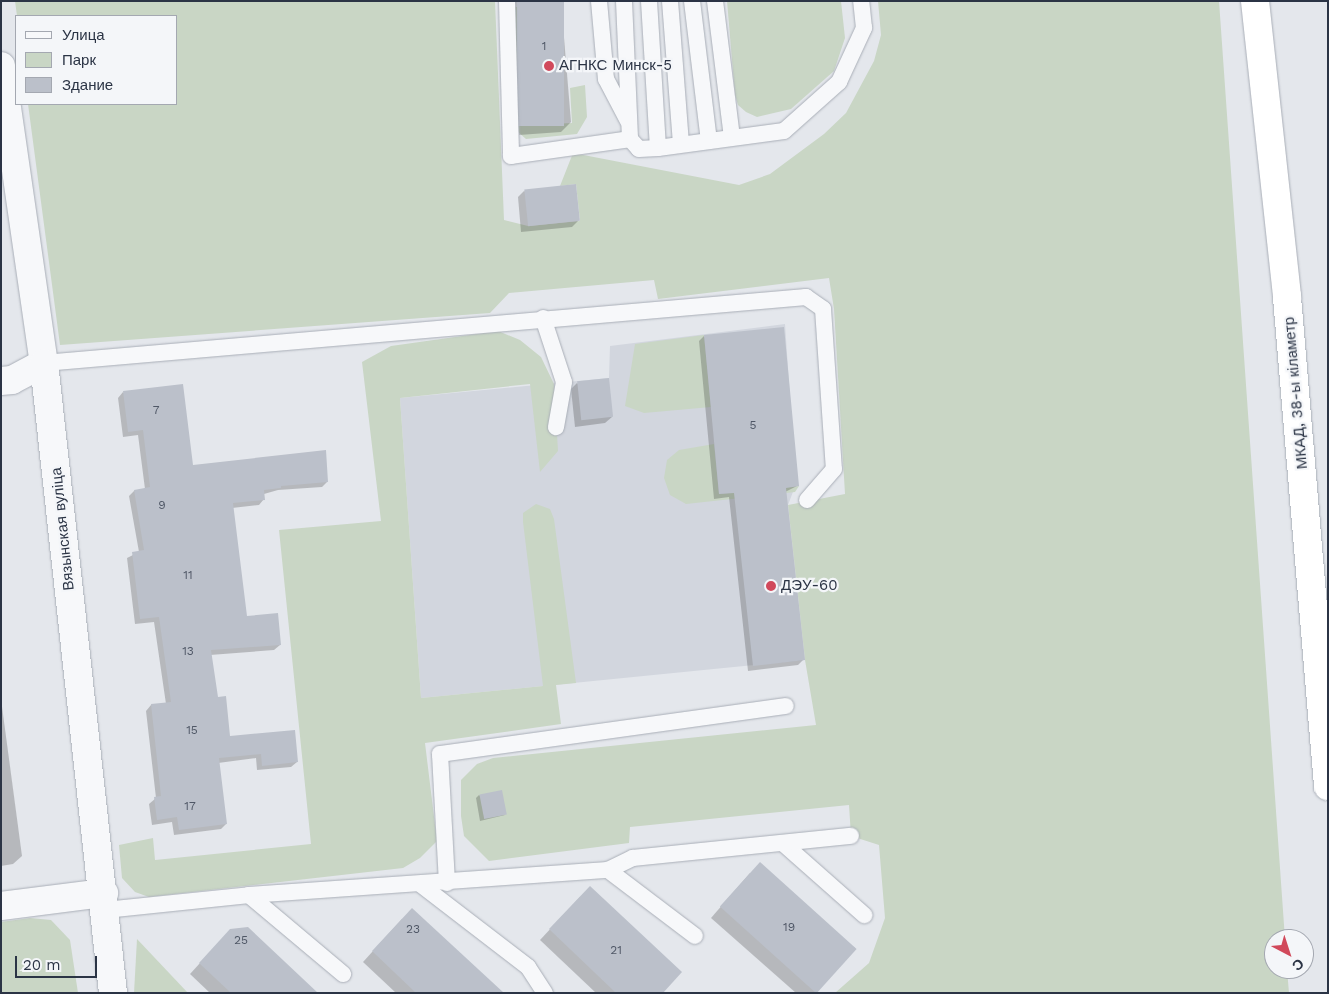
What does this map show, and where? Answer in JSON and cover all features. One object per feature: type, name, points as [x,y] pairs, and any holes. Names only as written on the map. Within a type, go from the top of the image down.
[{"type":"highway","name":"МКАД, 38-ы кіламетр","points":[[1255,1],[1287,297],[1328,786]]},
{"type":"street","name":"Вязынская вуліца","points":[[1,66],[44,363],[113,993]]},
{"type":"street","points":[[1,381],[12,380],[44,363]]},
{"type":"street","points":[[1,906],[104,901]]},
{"type":"lane","points":[[506,1],[511,156],[630,132]]},
{"type":"lane","points":[[600,1],[606,80],[638,149],[784,131],[839,82],[864,28],[861,1]]},
{"type":"lane","points":[[624,1],[630,132]]},
{"type":"lane","points":[[649,1],[658,148]]},
{"type":"lane","points":[[670,1],[682,144]]},
{"type":"lane","points":[[692,1],[709,140]]},
{"type":"lane","points":[[715,1],[732,138]]},
{"type":"lane","points":[[44,363],[543,318],[806,297],[823,309],[834,468],[807,500]]},
{"type":"lane","points":[[543,318],[564,382],[556,427]]},
{"type":"lane","points":[[447,883],[440,754],[786,706]]},
{"type":"lane","points":[[104,901],[249,895],[447,883],[608,870],[633,858],[785,845],[851,836]]},
{"type":"lane","points":[[785,845],[864,916]]},
{"type":"lane","points":[[608,870],[695,936]]},
{"type":"lane","points":[[420,884],[528,967],[545,993]]},
{"type":"lane","points":[[249,895],[343,974]]},
{"type":"shaded area","name":"ДЭУ-60","points":[[785,324],[796,484],[788,505],[805,660],[421,698],[400,398],[609,378],[610,346]]},
{"type":"green space","points":[[15,1],[495,1],[504,220],[528,226],[580,221],[576,184],[560,186],[573,153],[739,185],[770,174],[824,134],[846,113],[874,61],[881,35],[878,1],[1219,1],[1284,929],[1264,929],[1264,979],[1288,979],[1289,993],[835,993],[869,963],[885,918],[879,845],[851,836],[849,805],[630,827],[629,843],[489,861],[464,836],[461,816],[461,780],[477,764],[493,758],[816,725],[805,660],[788,505],[845,494],[834,309],[829,278],[658,299],[654,280],[509,293],[490,313],[60,345],[28,105],[178,105],[178,15],[17,15]]},
{"type":"green space","points":[[727,1],[841,1],[845,38],[834,71],[791,109],[757,117],[746,112],[738,105],[735,95]]},
{"type":"green space","points":[[504,7],[518,7],[529,125],[572,123],[570,88],[585,85],[587,117],[577,134],[526,139],[518,132]]},
{"type":"green space","points":[[498,331],[520,340],[541,357],[554,384],[558,451],[540,472],[530,384],[400,398],[421,698],[543,686],[523,522],[523,513],[536,504],[550,509],[554,519],[576,683],[556,685],[561,724],[425,743],[437,841],[420,858],[403,868],[149,897],[135,892],[122,878],[119,845],[153,838],[155,860],[311,844],[279,530],[381,521],[362,362],[391,346]]},
{"type":"green space","points":[[704,335],[711,407],[644,413],[625,406],[635,344]]},
{"type":"green space","points":[[714,444],[719,494],[799,486],[795,492],[686,504],[670,495],[664,478],[667,460],[679,450]]},
{"type":"green space","points":[[30,918],[51,920],[70,940],[78,993],[1,993],[1,922]]},
{"type":"green space","points":[[137,939],[188,993],[134,993]]},
{"type":"building","points":[[517,1],[564,1],[564,126],[517,126]]},
{"type":"building","points":[[576,184],[580,221],[528,226],[524,189]]},
{"type":"building","points":[[784,327],[799,486],[786,488],[805,660],[753,666],[734,493],[719,494],[704,335]]},
{"type":"building","points":[[609,378],[613,417],[581,420],[577,381]]},
{"type":"building","points":[[183,384],[193,465],[326,450],[328,482],[281,486],[281,488],[264,490],[265,500],[233,503],[247,616],[278,613],[281,645],[211,650],[218,697],[226,696],[230,736],[295,730],[298,762],[262,766],[261,754],[219,758],[227,824],[179,830],[177,817],[157,820],[154,797],[161,796],[151,704],[171,702],[159,617],[140,619],[132,552],[144,550],[134,490],[150,487],[143,430],[128,432],[123,391]]},
{"type":"building","points":[[502,790],[507,815],[484,819],[479,794]]},
{"type":"building","points":[[760,862],[857,949],[816,993],[720,907]]},
{"type":"building","points":[[590,886],[682,972],[663,993],[616,993],[549,929]]},
{"type":"building","points":[[412,908],[504,993],[416,993],[372,951]]},
{"type":"building","points":[[248,927],[318,993],[231,993],[199,963],[230,929]]},
{"type":"place","name":"АГНКС Минск-5","points":[[549,66]]},
{"type":"place","name":"ДЭУ-60","points":[[771,586]]}]
